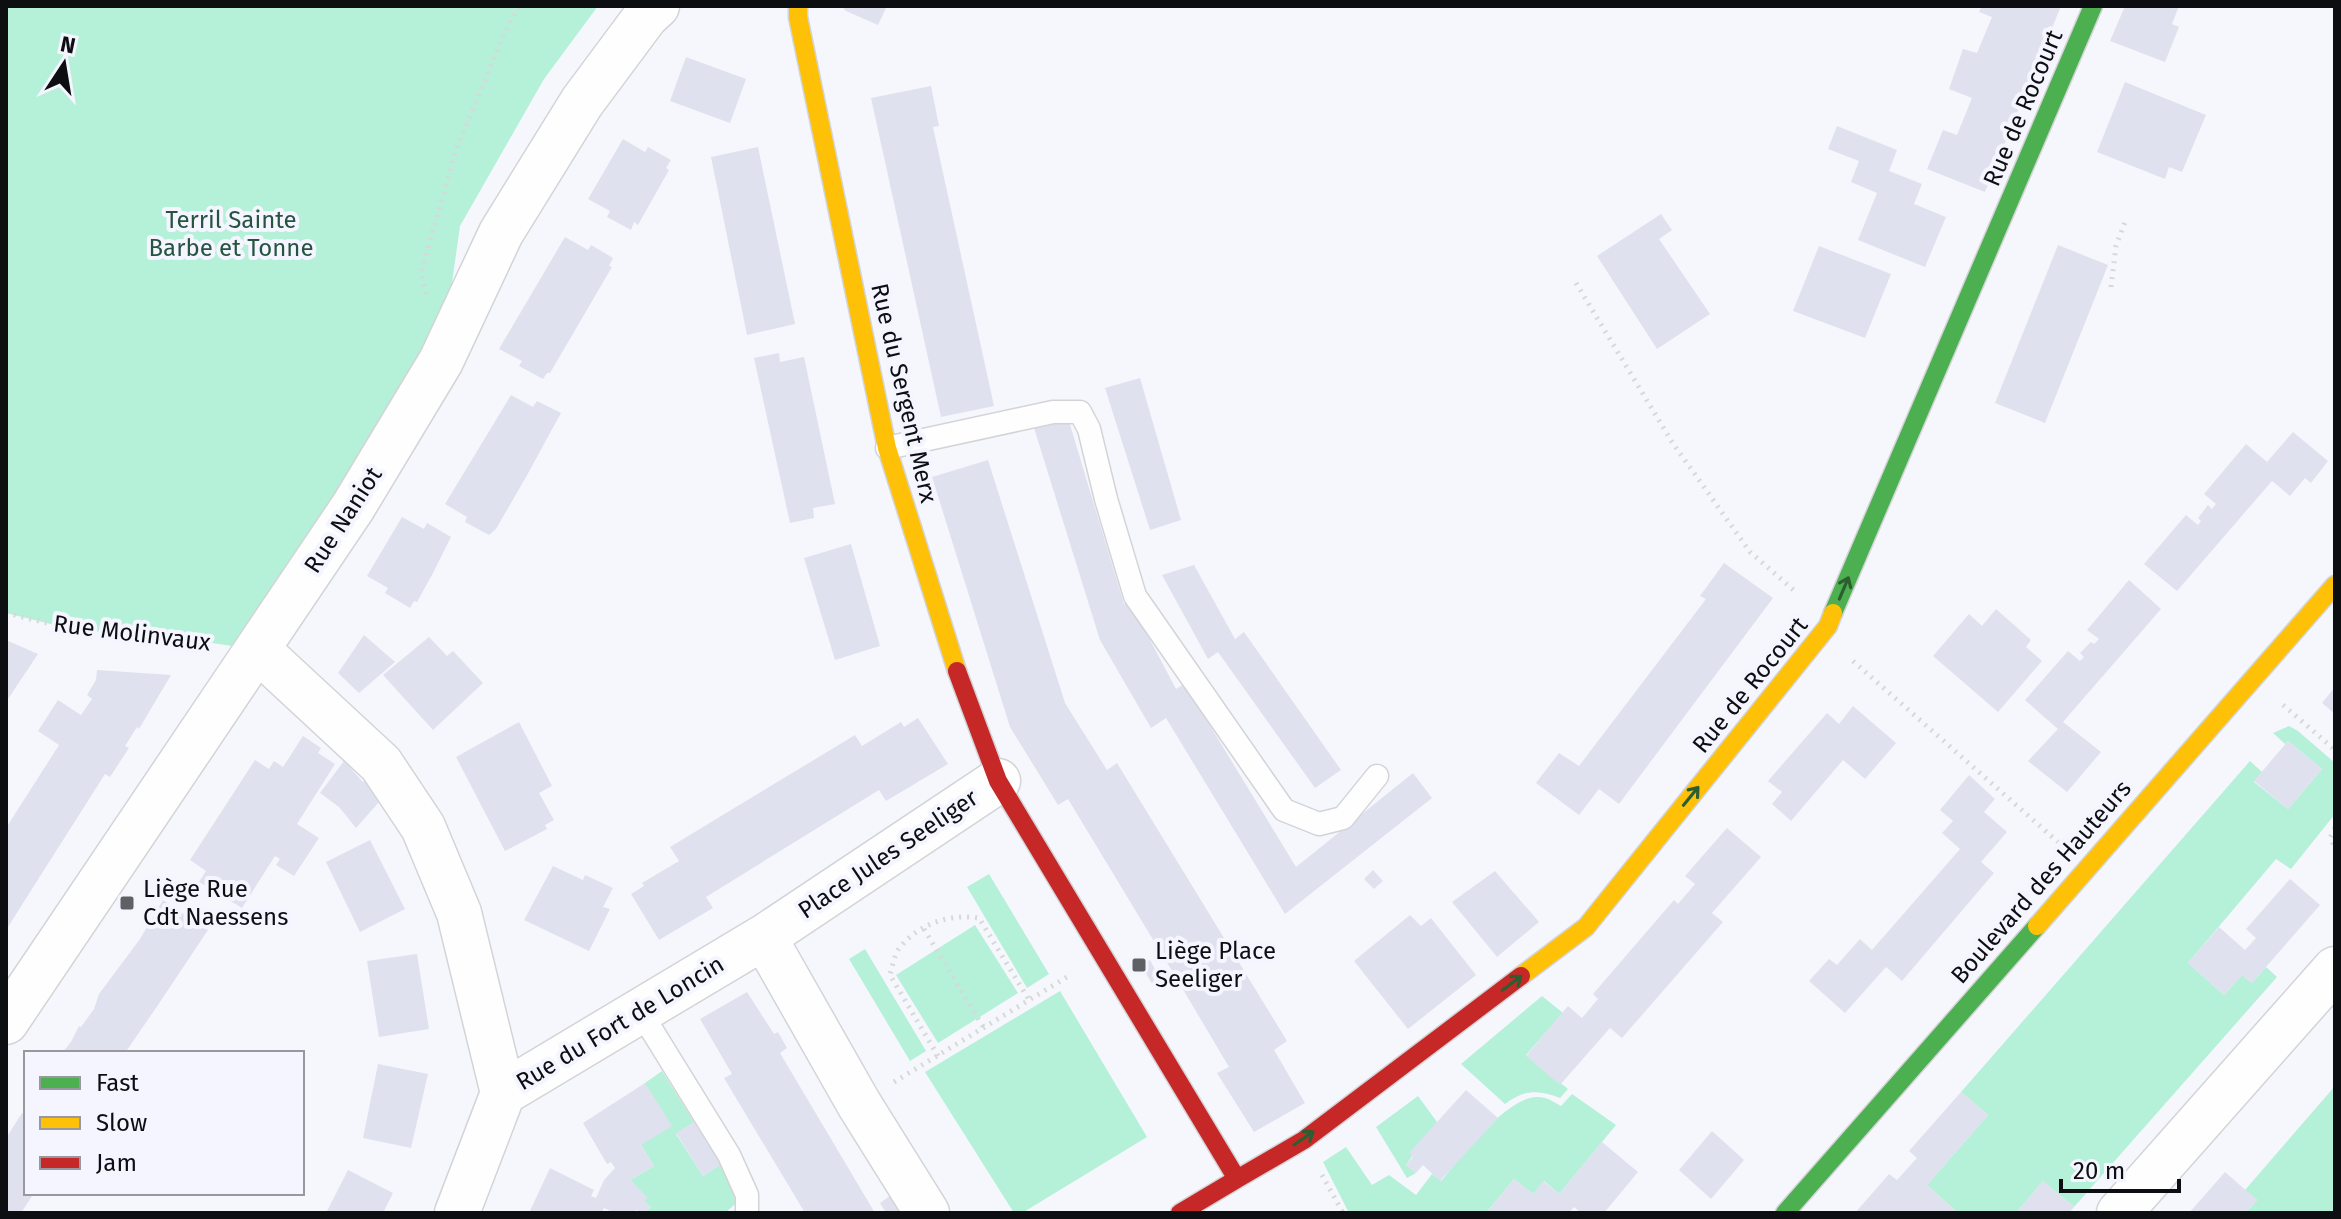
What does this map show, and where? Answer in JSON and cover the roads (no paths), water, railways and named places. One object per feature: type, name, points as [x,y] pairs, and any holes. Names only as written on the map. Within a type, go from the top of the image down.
[{"type":"street","name":"Rue Naniot","points":[[6,1022],[353,507],[441,361],[501,233],[582,102],[646,16],[657,6]]},
{"type":"street","name":"Rue du Sergent Merx","points":[[798,6],[887,448],[967,703],[998,781]]},
{"type":"street","name":"Rue de Rocourt","points":[[1237,1179],[1304,1140],[1586,927],[1826,627],[2093,6]]},
{"type":"street","name":"Boulevard des Hauteurs","points":[[1785,1213],[2335,585]]},
{"type":"street","points":[[258,650],[381,764],[423,827],[459,913],[503,1093]]},
{"type":"street","name":"Place Jules Seeliger","points":[[764,937],[998,781],[1237,1179]]},
{"type":"street","points":[[764,937],[859,1104],[927,1213]]},
{"type":"street","name":"Rue du Fort de Loncin","points":[[457,1213],[503,1093],[764,937]]},
{"type":"street","points":[[2119,1213],[2335,969]]},
{"type":"street","points":[[1180,1213],[1237,1179]]},
{"type":"lane","points":[[887,448],[1053,412],[1080,412],[1089,429],[1135,596],[1284,810],[1319,824],[1343,818],[1377,776]]},
{"type":"lane","points":[[640,1011],[729,1155],[747,1195],[747,1213]]},
{"type":"place","name":"Liège Rue Cdt Naessens","points":[[127,903]]},
{"type":"place","name":"Liège Place Seeliger","points":[[1139,965]]},
{"type":"park label","name":"Terril Sainte Barbe et Tonne","points":[[231,234]]}]
